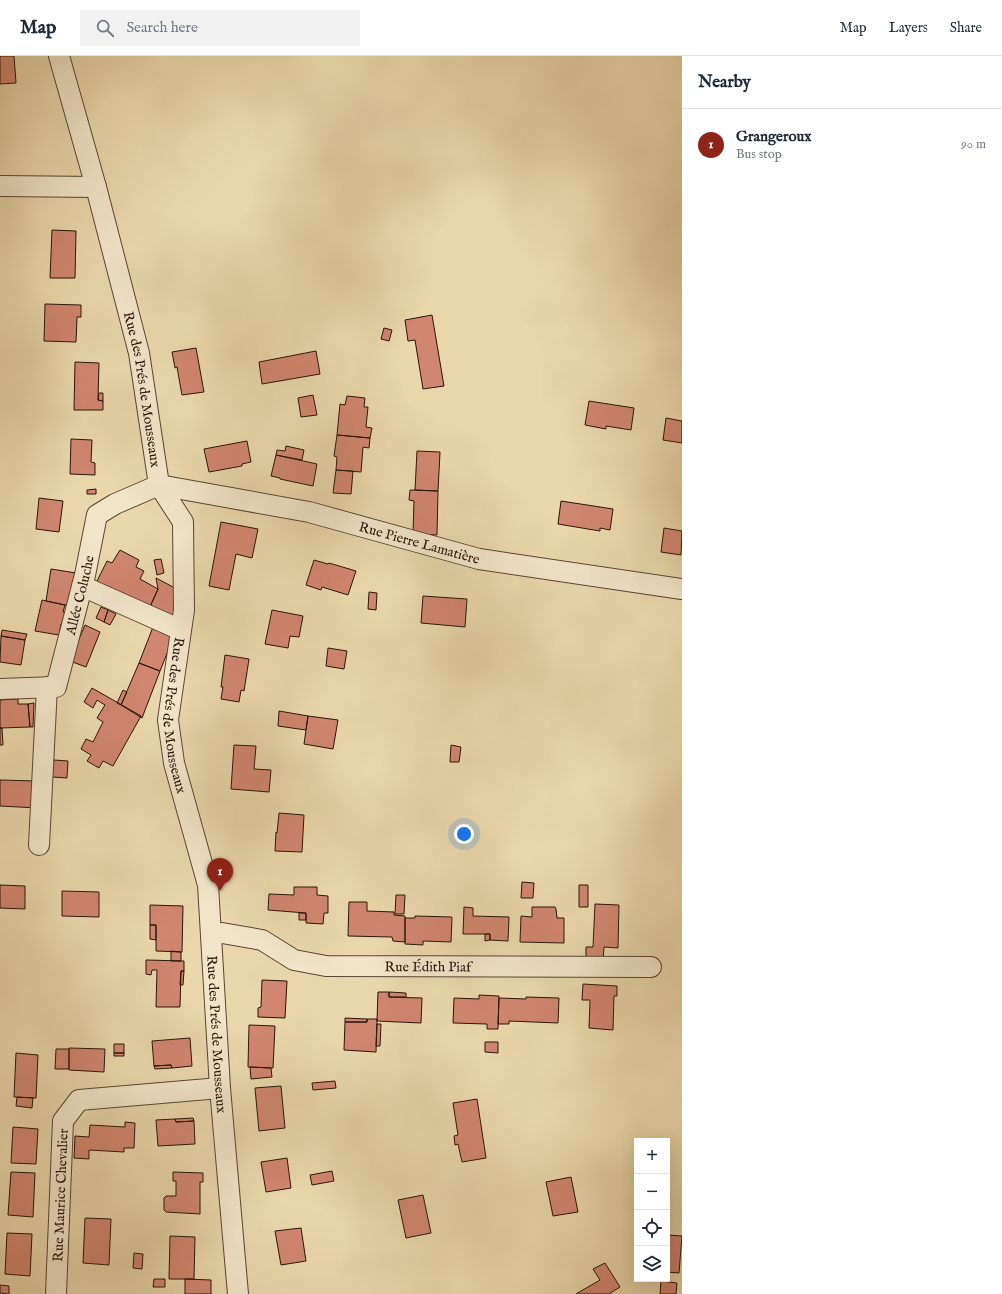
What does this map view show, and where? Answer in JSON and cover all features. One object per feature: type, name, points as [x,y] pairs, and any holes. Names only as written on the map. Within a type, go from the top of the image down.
[{"type":"street","name":"Rue des Prés de Mousseaux","points":[[59,56],[96,187],[139,352],[159,485],[183,522],[184,610],[168,720],[174,763],[208,885],[220,1088],[238,1294]]},
{"type":"street","points":[[0,186],[96,187]]},
{"type":"street","name":"Allée Coluche","points":[[47,687],[56,687],[82,586],[96,515],[115,504],[159,485]]},
{"type":"street","name":"Rue Pierre Lamatière","points":[[159,485],[309,512],[479,559],[682,589]]},
{"type":"street","points":[[82,586],[181,630]]},
{"type":"street","points":[[0,690],[47,687],[39,845]]},
{"type":"street","name":"Rue Édith Piaf","points":[[211,935],[222,933],[262,940],[294,960],[326,966],[651,967]]},
{"type":"street","name":"Rue Maurice Chevalier","points":[[56,1294],[62,1121],[79,1100],[220,1088]]},
{"type":"building","points":[[0,56],[14,56],[16,83],[0,84]]},
{"type":"building","points":[[52,230],[76,231],[75,278],[50,278]]},
{"type":"building","points":[[45,304],[81,305],[81,317],[77,317],[76,342],[44,341]]},
{"type":"building","points":[[432,315],[444,386],[423,389],[415,340],[408,341],[405,320]]},
{"type":"building","points":[[384,328],[392,330],[389,341],[381,339]]},
{"type":"building","points":[[196,348],[204,392],[182,395],[177,367],[175,368],[172,352]]},
{"type":"building","points":[[316,351],[320,374],[262,384],[259,362]]},
{"type":"building","points":[[75,362],[99,363],[98,400],[103,401],[103,410],[74,410]]},
{"type":"building","points":[[99,393],[103,393],[103,401],[98,400]]},
{"type":"building","points":[[313,395],[317,415],[301,417],[298,398]]},
{"type":"building","points":[[347,396],[365,398],[364,407],[368,407],[366,427],[372,428],[370,438],[337,435],[340,404],[345,405]]},
{"type":"building","points":[[589,401],[634,408],[631,430],[606,426],[606,429],[585,425]]},
{"type":"building","points":[[666,418],[682,421],[682,443],[663,440]]},
{"type":"building","points":[[337,435],[370,438],[369,448],[363,447],[361,472],[336,470],[337,457],[334,456]]},
{"type":"building","points":[[71,439],[92,440],[91,462],[95,463],[95,475],[70,474]]},
{"type":"building","points":[[247,441],[251,462],[242,464],[242,466],[209,472],[204,449]]},
{"type":"building","points":[[286,446],[304,450],[302,460],[276,455],[277,450],[285,451]]},
{"type":"building","points":[[417,451],[440,452],[438,491],[415,490]]},
{"type":"building","points":[[276,455],[317,464],[313,486],[271,476]]},
{"type":"building","points":[[336,470],[353,471],[351,494],[333,493]]},
{"type":"building","points":[[96,489],[96,494],[87,494],[87,490]]},
{"type":"building","points":[[410,490],[438,491],[437,535],[413,534],[414,501],[409,500]]},
{"type":"building","points":[[39,498],[63,501],[59,532],[36,529]]},
{"type":"building","points":[[561,501],[613,509],[610,530],[600,528],[600,531],[558,524]]},
{"type":"building","points":[[221,522],[258,529],[252,558],[236,554],[229,590],[209,586]]},
{"type":"building","points":[[664,528],[682,531],[681,555],[661,552]]},
{"type":"building","points":[[120,550],[139,560],[136,567],[144,571],[140,579],[158,589],[149,609],[96,583],[107,561],[112,563]]},
{"type":"building","points":[[161,559],[164,573],[157,575],[154,560]]},
{"type":"building","points":[[314,560],[356,571],[348,595],[322,587],[321,590],[306,585]]},
{"type":"building","points":[[51,569],[76,573],[70,606],[46,601]]},
{"type":"building","points":[[156,578],[175,588],[175,621],[149,609],[158,589]]},
{"type":"building","points":[[369,592],[377,593],[376,610],[368,609]]},
{"type":"building","points":[[423,596],[467,599],[465,627],[421,623]]},
{"type":"building","points":[[42,600],[65,605],[63,612],[68,613],[66,625],[61,624],[59,635],[35,631]]},
{"type":"building","points":[[101,607],[108,610],[104,622],[96,618]]},
{"type":"building","points":[[108,610],[116,614],[110,625],[104,622]]},
{"type":"building","points":[[272,610],[303,616],[299,637],[290,636],[288,648],[265,644]]},
{"type":"building","points":[[85,625],[100,632],[86,667],[70,661]]},
{"type":"building","points":[[153,627],[174,636],[160,671],[139,663]]},
{"type":"building","points":[[2,630],[27,634],[25,640],[1,636]]},
{"type":"building","points":[[1,636],[25,640],[21,665],[0,662]]},
{"type":"building","points":[[328,648],[347,651],[344,669],[326,666]]},
{"type":"building","points":[[225,655],[249,659],[244,691],[241,690],[239,702],[221,699]]},
{"type":"building","points":[[139,663],[160,671],[142,718],[121,705]]},
{"type":"building","points":[[92,688],[141,716],[113,766],[103,761],[99,768],[87,761],[91,755],[81,749],[86,739],[93,742],[103,722],[97,718],[105,705],[97,700],[93,708],[84,702]]},
{"type":"building","points":[[123,690],[127,692],[121,705],[117,703]]},
{"type":"building","points":[[18,699],[18,704],[28,704],[30,727],[0,728],[0,700]]},
{"type":"building","points":[[34,703],[33,727],[30,727],[28,704]]},
{"type":"building","points":[[279,711],[308,716],[306,730],[278,726]]},
{"type":"building","points":[[308,716],[338,720],[333,749],[304,744]]},
{"type":"building","points":[[0,728],[2,728],[3,745],[0,745]]},
{"type":"building","points":[[234,745],[256,746],[254,769],[271,770],[269,792],[231,789]]},
{"type":"building","points":[[451,745],[461,747],[459,762],[450,762]]},
{"type":"building","points":[[54,760],[68,761],[67,778],[52,777]]},
{"type":"building","points":[[0,780],[37,781],[37,808],[0,806]]},
{"type":"building","points":[[279,813],[304,815],[302,852],[275,851]]},
{"type":"building","points":[[522,882],[534,883],[533,898],[521,898]]},
{"type":"building","points":[[0,885],[25,886],[25,909],[0,908]]},
{"type":"building","points":[[579,885],[588,885],[588,907],[579,907]]},
{"type":"building","points":[[294,887],[317,887],[317,895],[328,896],[328,913],[324,913],[323,924],[306,923],[306,913],[268,910],[269,894],[294,895]]},
{"type":"building","points":[[62,891],[99,892],[99,917],[62,916]]},
{"type":"building","points":[[396,895],[405,895],[404,914],[395,914]]},
{"type":"building","points":[[349,902],[367,902],[367,911],[394,912],[394,915],[405,916],[405,942],[393,941],[392,937],[348,936]]},
{"type":"building","points":[[595,904],[619,905],[618,948],[604,947],[603,962],[586,962],[586,947],[593,947]]},
{"type":"building","points":[[150,905],[183,906],[182,952],[156,951],[156,925],[150,925]]},
{"type":"building","points":[[464,907],[473,908],[473,916],[509,917],[508,941],[490,940],[490,934],[463,934]]},
{"type":"building","points":[[532,907],[555,907],[557,918],[564,918],[564,943],[520,942],[521,916],[532,917]]},
{"type":"building","points":[[299,913],[306,913],[306,920],[299,920]]},
{"type":"building","points":[[415,916],[452,917],[451,942],[423,941],[423,945],[405,944],[405,918],[415,918]]},
{"type":"building","points":[[150,925],[156,925],[156,940],[150,939]]},
{"type":"building","points":[[485,934],[490,934],[490,940],[485,941]]},
{"type":"building","points":[[171,951],[181,952],[181,961],[171,961]]},
{"type":"building","points":[[146,960],[184,961],[184,971],[181,971],[180,1007],[156,1007],[157,970],[152,970],[151,975],[146,974]]},
{"type":"building","points":[[181,971],[184,971],[183,985],[180,985]]},
{"type":"building","points":[[262,980],[287,981],[285,1018],[258,1017],[258,1008],[261,1007]]},
{"type":"building","points":[[583,984],[617,986],[617,996],[614,996],[613,1030],[589,1028],[590,1000],[582,1000]]},
{"type":"building","points":[[378,992],[389,992],[389,997],[422,998],[421,1023],[377,1021]]},
{"type":"building","points":[[389,992],[406,993],[406,997],[389,997]]},
{"type":"building","points":[[479,995],[499,996],[498,1029],[487,1029],[487,1024],[453,1023],[454,998],[479,999]]},
{"type":"building","points":[[526,997],[559,998],[558,1023],[509,1021],[509,1024],[498,1024],[499,998],[526,999]]},
{"type":"building","points":[[345,1018],[367,1019],[367,1022],[345,1022]]},
{"type":"building","points":[[367,1019],[377,1019],[376,1052],[344,1050],[345,1022],[367,1022]]},
{"type":"building","points":[[377,1024],[381,1024],[380,1046],[376,1046]]},
{"type":"building","points":[[249,1025],[275,1026],[273,1068],[248,1067]]},
{"type":"building","points":[[190,1038],[192,1066],[172,1068],[171,1065],[154,1066],[152,1041]]},
{"type":"building","points":[[485,1042],[498,1042],[498,1053],[485,1052]]},
{"type":"building","points":[[114,1044],[124,1044],[124,1053],[114,1053]]},
{"type":"building","points":[[69,1048],[105,1049],[104,1072],[69,1070]]},
{"type":"building","points":[[56,1049],[69,1049],[69,1069],[55,1069]]},
{"type":"building","points":[[16,1053],[38,1055],[36,1098],[14,1097]]},
{"type":"building","points":[[114,1053],[124,1053],[124,1056],[114,1056]]},
{"type":"building","points":[[171,1065],[172,1068],[155,1069],[154,1066]]},
{"type":"building","points":[[250,1067],[271,1068],[272,1077],[251,1079]]},
{"type":"building","points":[[335,1081],[336,1088],[313,1090],[312,1083]]},
{"type":"building","points":[[281,1086],[285,1128],[259,1131],[255,1088]]},
{"type":"building","points":[[17,1097],[33,1098],[32,1108],[16,1106]]},
{"type":"building","points":[[477,1099],[486,1158],[462,1162],[458,1144],[455,1145],[454,1136],[458,1135],[453,1103]]},
{"type":"building","points":[[193,1118],[194,1121],[176,1122],[175,1119]]},
{"type":"building","points":[[175,1119],[176,1122],[194,1121],[195,1144],[158,1146],[156,1120]]},
{"type":"building","points":[[125,1122],[135,1123],[134,1148],[124,1148],[124,1152],[89,1150],[89,1159],[74,1158],[75,1136],[89,1137],[90,1125],[125,1127]]},
{"type":"building","points":[[13,1127],[38,1129],[36,1164],[11,1163]]},
{"type":"building","points":[[287,1158],[291,1188],[266,1192],[261,1162]]},
{"type":"building","points":[[332,1171],[334,1181],[312,1185],[310,1175]]},
{"type":"building","points":[[11,1172],[35,1173],[33,1217],[8,1215]]},
{"type":"building","points":[[173,1172],[203,1173],[203,1182],[200,1182],[200,1214],[166,1212],[164,1210],[164,1198],[166,1196],[176,1196],[176,1181],[173,1181]]},
{"type":"building","points":[[571,1177],[578,1212],[553,1216],[546,1182]]},
{"type":"building","points":[[423,1195],[431,1233],[406,1238],[398,1200]]},
{"type":"building","points":[[85,1218],[111,1219],[109,1265],[83,1263]]},
{"type":"building","points":[[301,1228],[306,1261],[281,1265],[275,1231]]},
{"type":"building","points":[[7,1233],[32,1234],[30,1276],[5,1274]]},
{"type":"building","points":[[670,1235],[682,1236],[679,1273],[670,1272]]},
{"type":"building","points":[[170,1236],[195,1237],[194,1279],[169,1279]]},
{"type":"building","points":[[134,1253],[143,1254],[142,1269],[133,1268]]},
{"type":"building","points":[[605,1263],[620,1287],[609,1294],[576,1294],[600,1280],[593,1269]]},
{"type":"building","points":[[154,1279],[165,1279],[165,1287],[153,1287]]},
{"type":"building","points":[[185,1279],[211,1280],[211,1294],[185,1294]]},
{"type":"building","points":[[661,1282],[677,1283],[676,1294],[660,1294]]},
{"type":"building","points":[[0,1285],[9,1286],[9,1294],[0,1293]]},
{"type":"place","name":"Grangeroux","points":[[220,891]]}]
